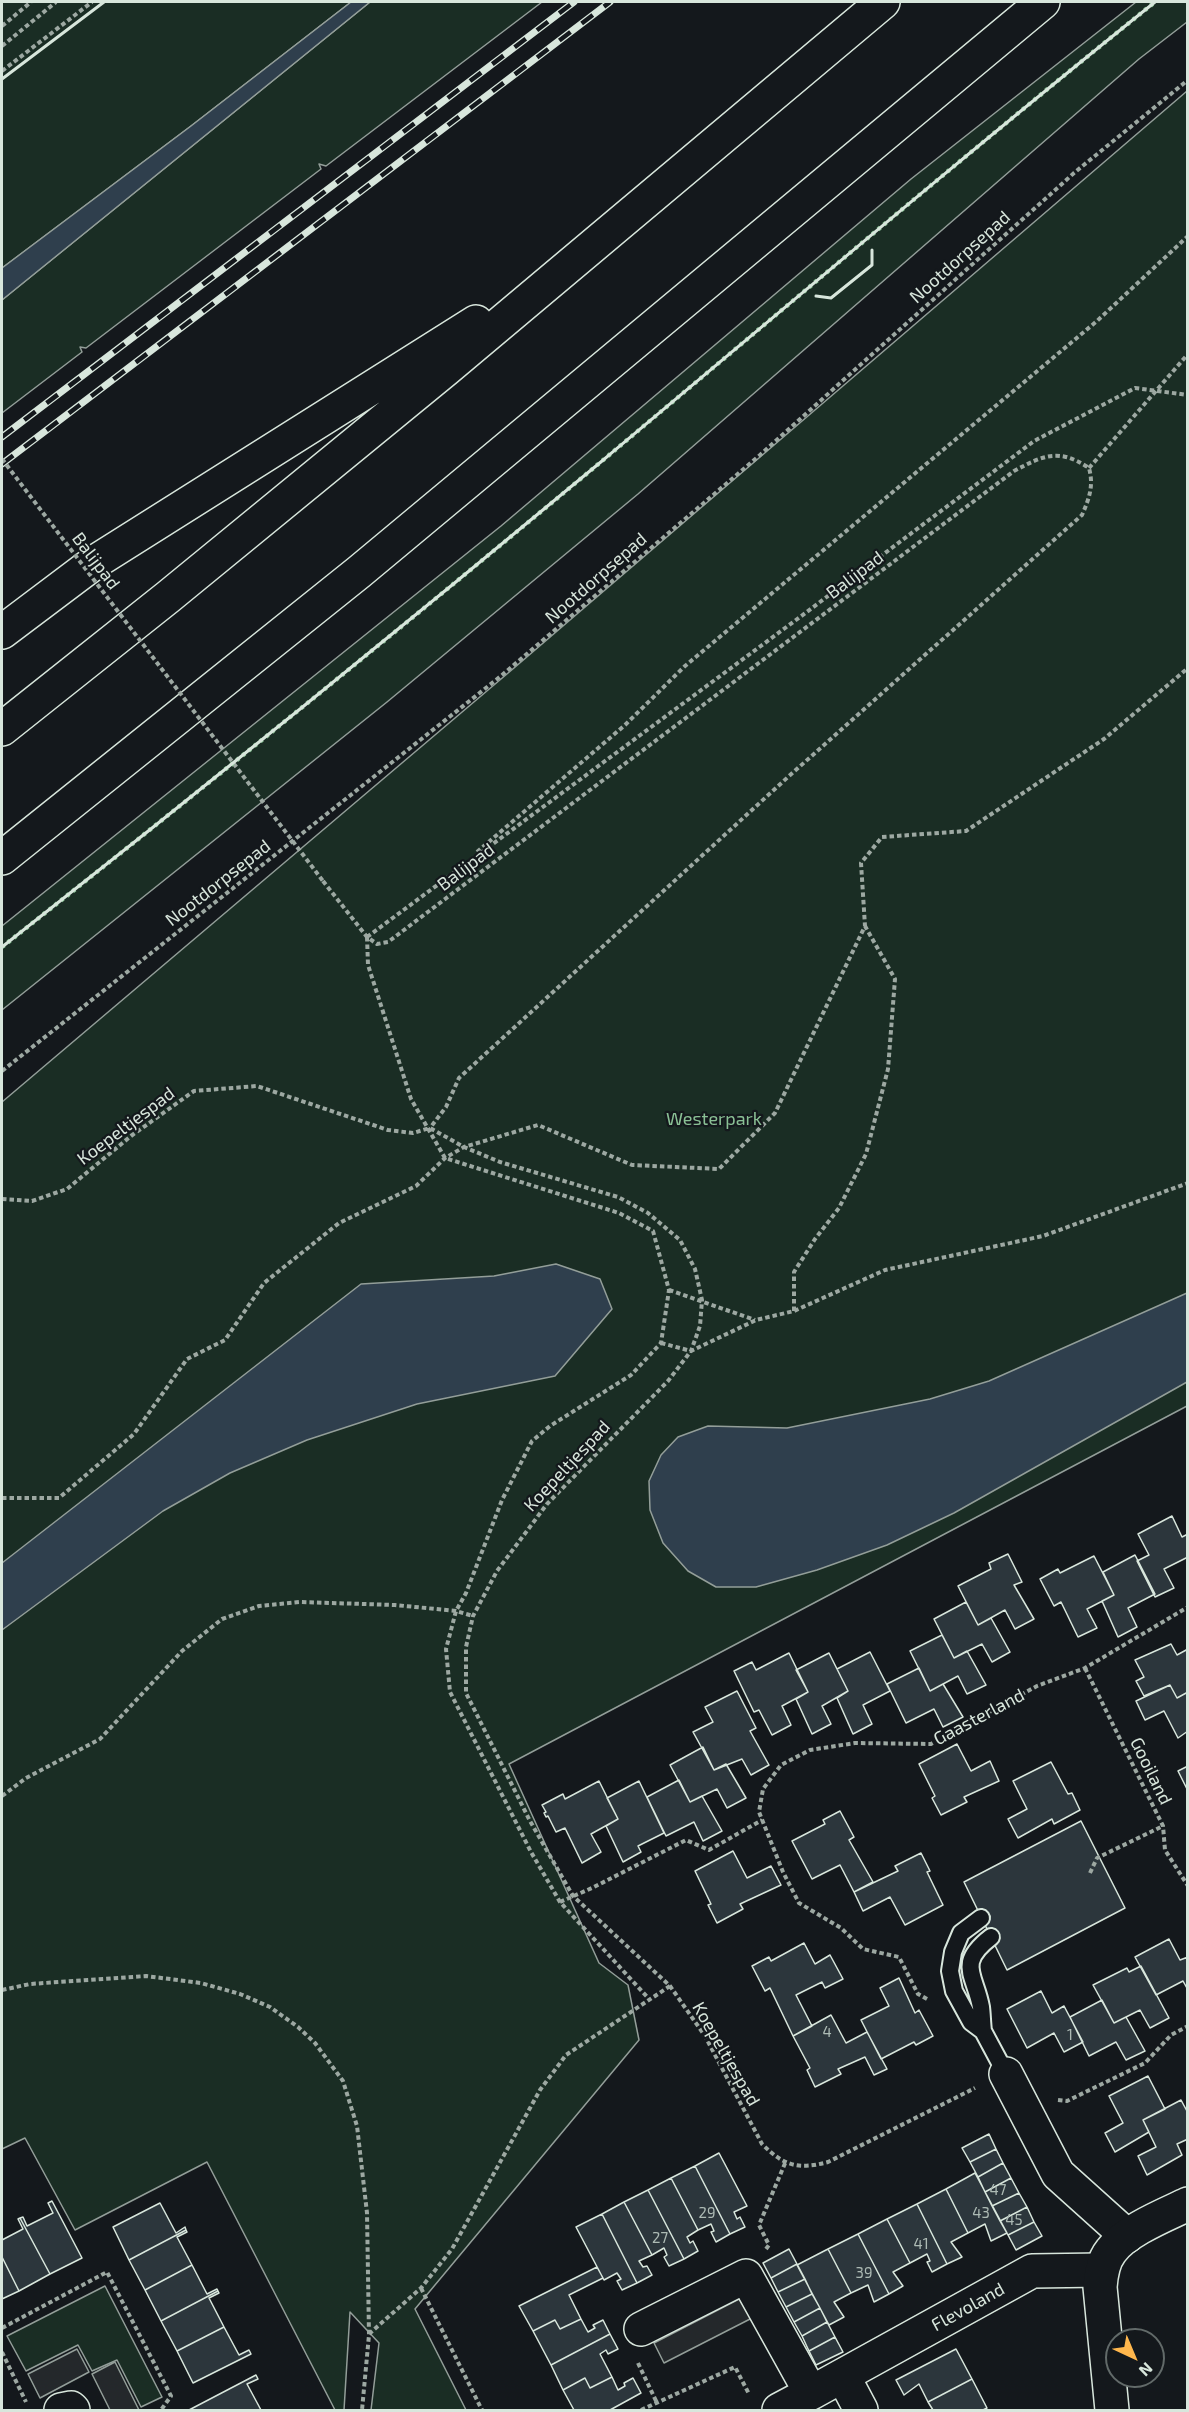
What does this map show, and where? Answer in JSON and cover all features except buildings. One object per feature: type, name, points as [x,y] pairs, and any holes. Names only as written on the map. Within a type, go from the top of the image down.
[{"type":"main road","points":[[2,729],[255,526],[883,2]]},
{"type":"main road","points":[[2,858],[359,572],[1043,2]]},
{"type":"main road","points":[[2,632],[95,562],[581,255]]},
{"type":"main road","points":[[1012,2085],[1058,2174],[1127,2236]]},
{"type":"main road","points":[[1112,2410],[1100,2287],[1102,2270],[1111,2250],[1127,2236],[1188,2204]]},
{"type":"main road","name":"Flevoland","points":[[766,2406],[811,2393],[1032,2271],[1102,2270]]},
{"type":"main road","points":[[641,2329],[746,2276],[811,2393]]},
{"type":"main road","points":[[843,2376],[861,2410]]},
{"type":"main road","points":[[62,2410],[71,2408],[73,2410]]},
{"type":"lane","points":[[981,1918],[961,1933],[953,1952],[950,1971],[954,1992],[1012,2085]]},
{"type":"lane","points":[[977,2026],[981,2007],[970,1968],[975,1950],[991,1937]]},
{"type":"path","points":[[2,26],[31,2]]},
{"type":"path","points":[[2,46],[56,2]]},
{"type":"path","points":[[2,71],[92,2]]},
{"type":"path","name":"Nootdorpsepad","points":[[2,1071],[501,676],[760,455],[1074,173],[1188,80]]},
{"type":"path","points":[[454,872],[625,725],[685,666],[1097,321],[1188,236]]},
{"type":"path","points":[[430,1128],[446,1107],[459,1078],[788,777],[1082,515],[1091,494],[1092,478],[1089,468],[1188,354]]},
{"type":"path","points":[[650,2000],[560,1902],[531,1852],[450,1692],[446,1648],[456,1611],[466,1593],[502,1500],[532,1441],[550,1426],[631,1375],[661,1343],[669,1290],[653,1231],[619,1213],[445,1158],[430,1128],[411,1099],[368,965],[367,937],[1034,441],[1135,388],[1188,395]]},
{"type":"path","name":"Balijpad","points":[[2,459],[323,881],[367,937],[377,944],[388,942],[405,930],[1014,471],[1040,457],[1061,455],[1074,458],[1089,468]]},
{"type":"path","points":[[794,1311],[794,1272],[815,1239],[839,1208],[866,1154],[888,1070],[895,979],[865,926],[861,863],[882,837],[966,831],[1104,739],[1188,668]]},
{"type":"path","points":[[2,1498],[59,1498],[134,1434],[187,1359],[225,1340],[264,1283],[339,1223],[416,1186],[445,1158],[464,1147],[538,1125],[632,1165],[719,1169],[775,1113],[865,926]]},
{"type":"path","name":"Koepeltjespad","points":[[2,1199],[32,1201],[67,1189],[131,1136],[194,1091],[257,1086],[388,1130],[413,1132],[430,1128],[464,1147],[500,1162],[618,1197],[648,1213],[680,1240],[695,1269],[702,1300],[699,1326],[690,1351],[668,1381],[547,1504],[497,1571],[473,1616],[466,1647],[466,1693],[530,1821],[573,1896],[670,1986],[705,2037],[762,2144],[774,2156],[808,2167],[828,2162],[1012,2085]]},
{"type":"path","points":[[661,1343],[690,1351],[756,1320],[794,1311],[885,1270],[1043,1236],[1188,1183]]},
{"type":"path","points":[[669,1290],[756,1320]]},
{"type":"path","points":[[2,1796],[26,1778],[100,1739],[182,1651],[222,1619],[259,1606],[300,1602],[395,1605],[456,1611],[473,1616]]},
{"type":"path","name":"Gaasterland","points":[[977,2026],[918,1994],[899,1957],[863,1949],[842,1928],[800,1903],[783,1872],[759,1812],[763,1789],[781,1766],[810,1750],[855,1743],[931,1744],[1037,1686],[1085,1668],[1188,1607]]},
{"type":"path","name":"Gooiland","points":[[1085,1668],[1163,1826],[1164,1850],[1188,1886]]},
{"type":"path","points":[[560,1902],[686,1840],[709,1850],[762,1820]]},
{"type":"path","points":[[1090,1873],[1097,1858],[1163,1826]]},
{"type":"path","points":[[2,1990],[30,1984],[146,1976],[201,1983],[240,1994],[270,2007],[298,2027],[315,2043],[343,2081],[357,2126],[367,2213],[369,2335],[362,2410]]},
{"type":"path","points":[[369,2335],[421,2288],[452,2249],[540,2090],[566,2055],[670,1986]]},
{"type":"path","points":[[1012,2085],[1066,2101],[1145,2062],[1171,2035],[1188,2026]]},
{"type":"path","points":[[746,2276],[769,2245],[759,2225],[786,2161]]},
{"type":"path","points":[[2,2328],[107,2272],[171,2396],[161,2410]]},
{"type":"path","points":[[421,2288],[482,2410]]},
{"type":"path","points":[[2,2352],[30,2410]]},
{"type":"path","points":[[641,2410],[735,2367],[766,2406]]},
{"type":"green space","points":[[2,2],[351,2],[2,268]]},
{"type":"green space","points":[[370,2],[542,2],[326,166],[319,164],[321,169],[86,348],[80,347],[82,352],[2,413],[2,300]]},
{"type":"green space","points":[[1136,2],[1187,2],[1187,22],[1139,59],[638,494],[387,702],[2,1010],[2,926],[501,526],[911,179]]},
{"type":"green space","name":"Westerpark","points":[[1187,91],[1187,1406],[509,1764],[599,1963],[628,1985],[639,2040],[415,2309],[466,2410],[371,2410],[379,2343],[350,2312],[344,2410],[335,2410],[207,2162],[75,2230],[25,2138],[2,2149],[2,1102],[514,668]]},
{"type":"green space","points":[[105,2286],[162,2397],[141,2407],[117,2360],[92,2371],[78,2345],[26,2371],[7,2336]]},
{"type":"shaded area","points":[[743,2297],[754,2317],[664,2363],[654,2343]]},
{"type":"shaded area","points":[[77,2349],[89,2372],[40,2398],[28,2374]]},
{"type":"shaded area","points":[[115,2362],[139,2410],[110,2410],[92,2374]]},
{"type":"water","points":[[351,2],[370,2],[2,300],[2,268]]},
{"type":"water","points":[[556,1264],[600,1279],[612,1309],[555,1376],[417,1404],[307,1440],[230,1473],[163,1511],[2,1630],[2,1563],[361,1284],[494,1276]]},
{"type":"water","points":[[1187,1293],[1187,1382],[954,1513],[887,1545],[817,1570],[756,1587],[716,1587],[688,1571],[663,1543],[650,1510],[649,1481],[661,1455],[678,1437],[708,1426],[787,1428],[930,1399],[989,1381]]},
{"type":"railway","points":[[2,437],[574,2]]},
{"type":"railway","points":[[2,464],[610,2]]},
{"type":"hedge","points":[[2,947],[453,584],[1155,2]]},
{"type":"wall","points":[[2,79],[104,2]]},
{"type":"wall","points":[[2,947],[453,584],[1155,2]]},
{"type":"wall","points":[[816,296],[831,298],[872,265],[872,250]]}]
